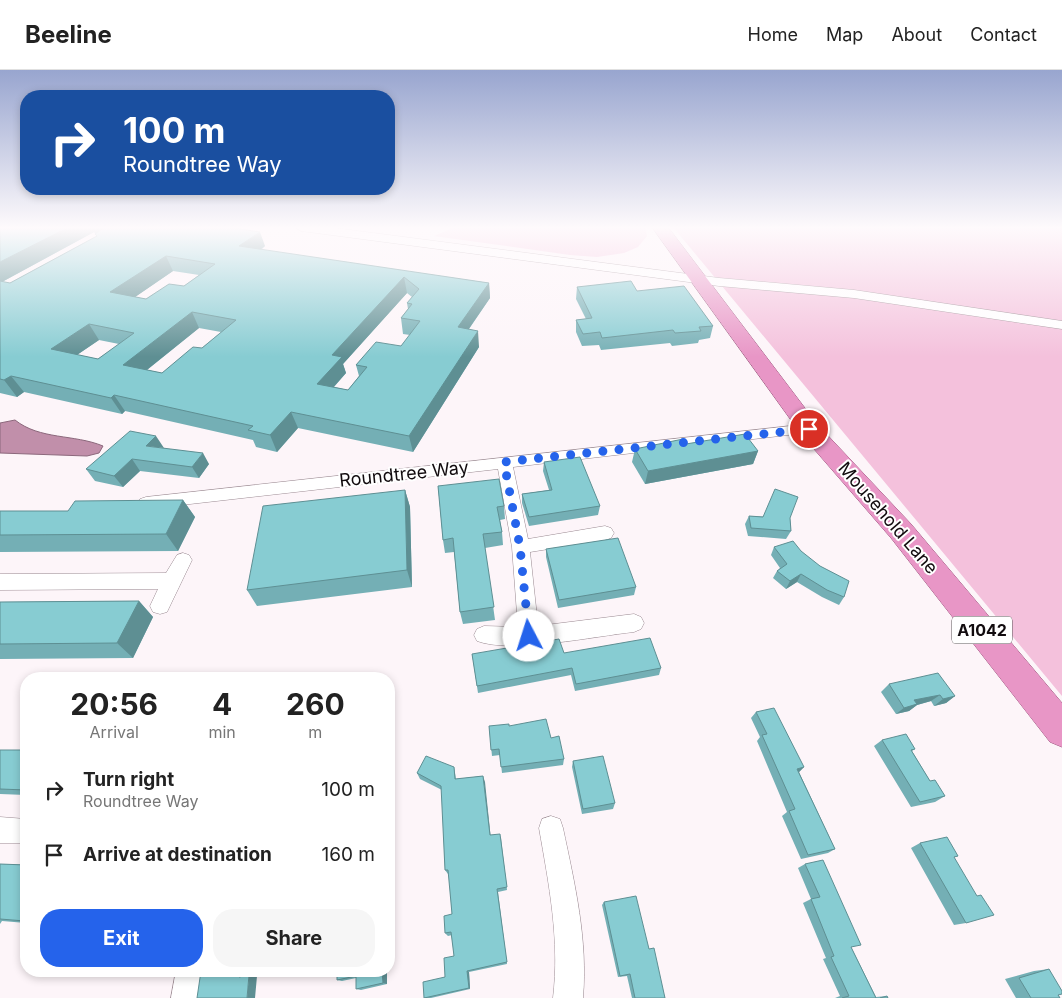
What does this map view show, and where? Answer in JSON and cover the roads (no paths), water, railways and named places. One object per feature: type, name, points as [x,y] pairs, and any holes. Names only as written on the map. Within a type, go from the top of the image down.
[{"type":"highway","name":"A1042","points":[[692,270],[700,280]]},
{"type":"highway","name":"Mousehold Lane","points":[[700,280],[809,429],[901,531],[1062,730]]},
{"type":"street","points":[[634,270],[700,280],[854,294],[1062,325]]},
{"type":"street","name":"Roundtree Way","points":[[129,504],[809,429]]},
{"type":"street","points":[[504,462],[520,547],[529,636]]},
{"type":"street","points":[[520,547],[605,533]]},
{"type":"street","points":[[160,606],[183,560]]},
{"type":"street","points":[[0,582],[171,581]]},
{"type":"street","points":[[484,636],[529,636],[634,623]]},
{"type":"street","points":[[551,828],[571,946],[572,971],[568,998]]},
{"type":"street","points":[[0,830],[20,831]]},
{"type":"street","points":[[186,998],[189,977]]}]
